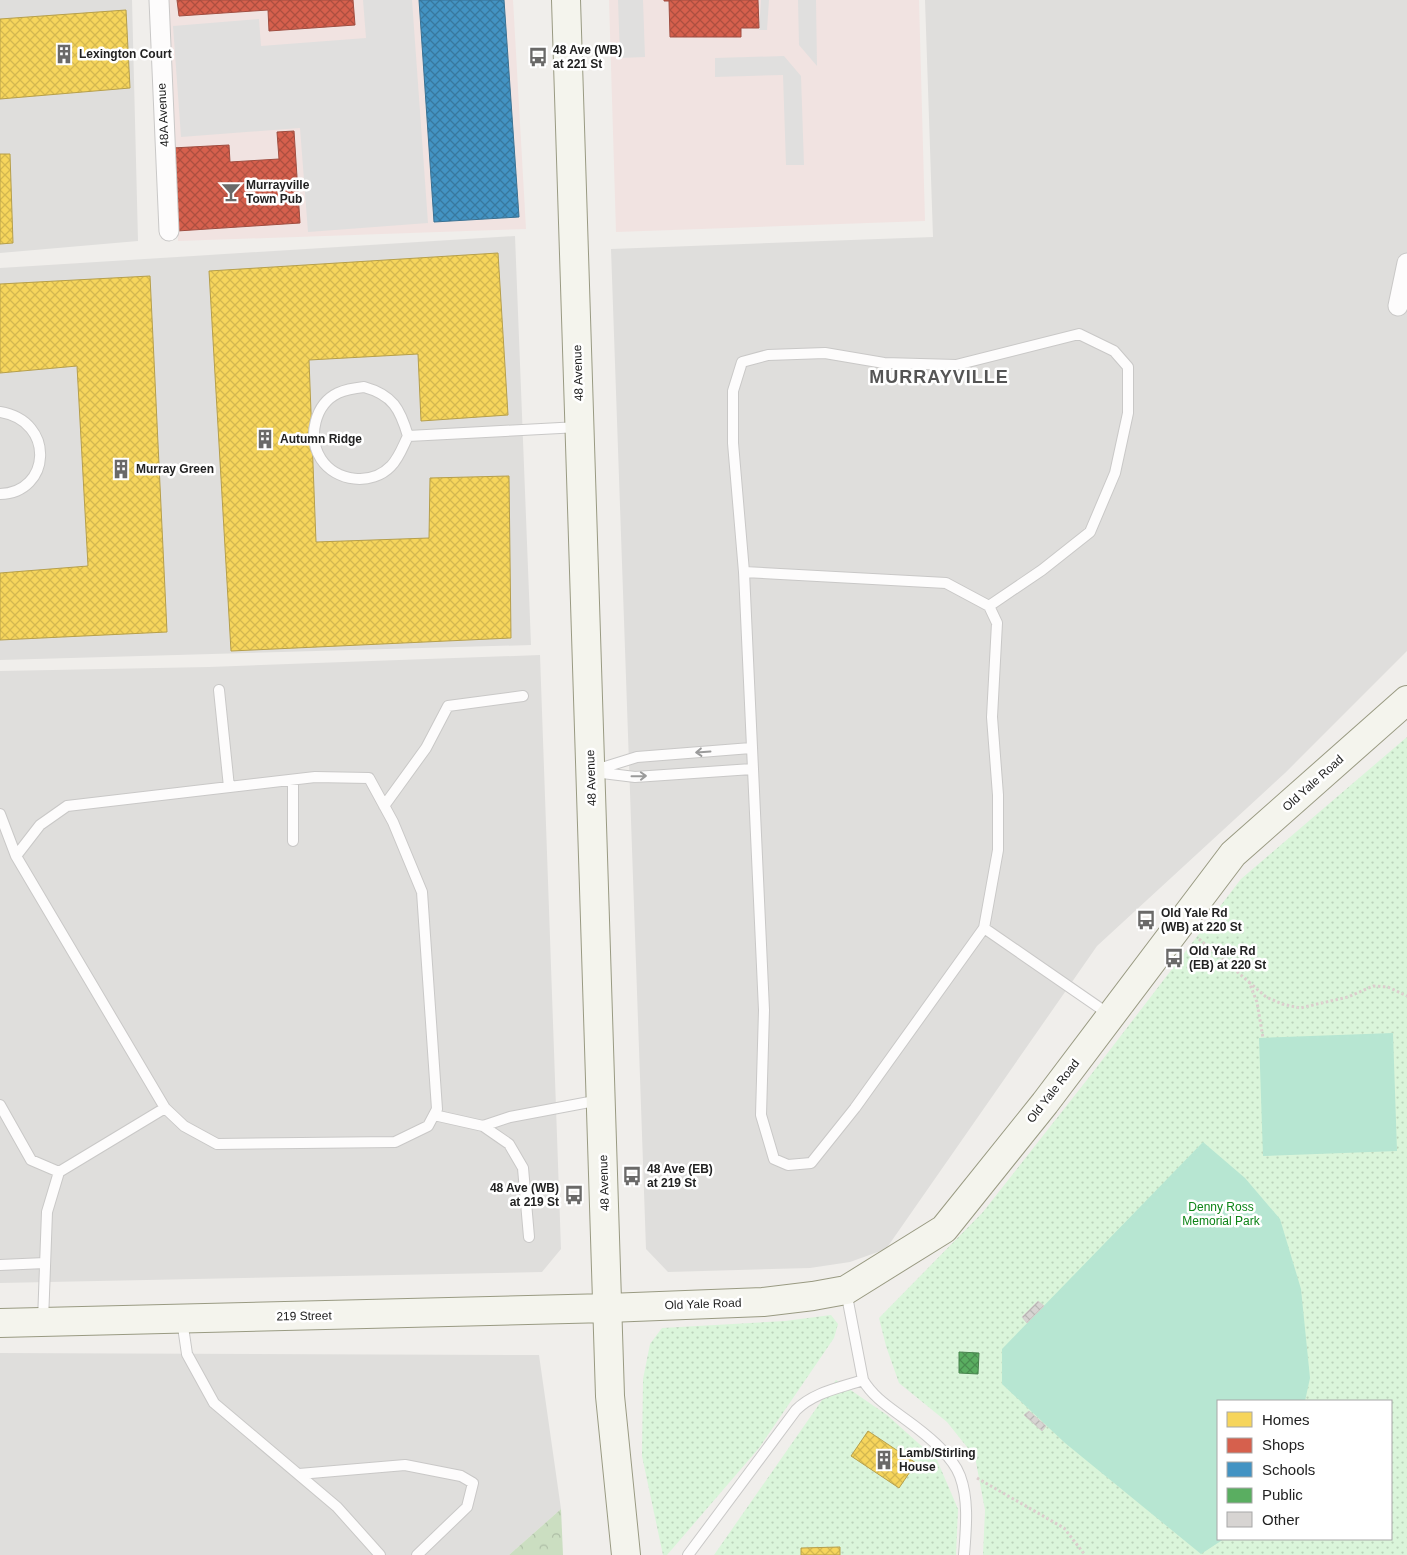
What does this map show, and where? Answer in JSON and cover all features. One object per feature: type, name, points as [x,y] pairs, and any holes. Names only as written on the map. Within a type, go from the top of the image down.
[{"type":"street","name":"48A Avenue","points":[[159,0],[169,231]]},
{"type":"street","name":"48 Avenue","points":[[566,0],[610,1396],[626,1555]]},
{"type":"street","points":[[1398,306],[1407,263]]},
{"type":"street","name":"Old Yale Road","points":[[608,1308],[762,1302],[846,1290],[944,1229],[1045,1103],[1233,854],[1407,700]]},
{"type":"street","name":"219 Street","points":[[0,1323],[608,1308]]},
{"type":"lane","points":[[744,572],[946,583],[989,606],[997,623],[992,717],[998,795],[998,850],[984,928],[855,1108],[811,1163],[788,1165],[774,1159],[761,1115],[764,1010],[744,572],[733,443],[733,391],[742,362],[768,355],[825,353],[884,363],[956,365],[1079,334],[1114,351],[1128,367],[1128,414],[1115,473],[1090,532],[1042,570],[989,606]]},
{"type":"lane","points":[[350,388],[364,388],[378,391],[390,399],[399,410],[408,436],[400,454],[391,466],[378,475],[362,479],[346,478],[332,470],[321,459],[315,444],[314,428],[318,414],[326,402],[337,393],[350,388]]},
{"type":"lane","points":[[0,412],[12,414],[24,420],[34,430],[39,442],[40,456],[37,469],[30,480],[19,489],[7,494],[0,494]]},
{"type":"lane","points":[[408,436],[580,427]]},
{"type":"lane","points":[[219,690],[229,787]]},
{"type":"lane","points":[[384,806],[426,748],[448,706],[524,696]]},
{"type":"lane","points":[[591,771],[637,757],[751,748]]},
{"type":"lane","points":[[591,771],[635,777],[752,769]]},
{"type":"lane","points":[[0,814],[16,856],[165,1108],[184,1126],[217,1144],[395,1142],[428,1126],[438,1108],[422,892],[392,822],[369,778],[315,777],[67,806],[40,825],[16,856]]},
{"type":"lane","points":[[293,780],[293,841]]},
{"type":"lane","points":[[984,928],[1111,1016]]},
{"type":"lane","points":[[482,1126],[510,1117],[602,1099]]},
{"type":"lane","points":[[0,1105],[31,1160],[59,1172]]},
{"type":"lane","points":[[42,1322],[47,1212],[59,1172],[165,1108]]},
{"type":"lane","points":[[434,1115],[482,1126],[509,1144],[522,1168],[528,1238]]},
{"type":"lane","points":[[0,1266],[45,1263]]},
{"type":"lane","points":[[846,1290],[863,1380],[870,1391],[922,1432],[950,1459],[960,1474],[965,1495],[964,1555]]},
{"type":"lane","points":[[182,1319],[187,1354],[214,1403],[338,1507],[380,1555]]},
{"type":"lane","points":[[688,1555],[796,1410],[804,1402],[815,1396],[863,1380]]},
{"type":"lane","points":[[299,1474],[405,1466],[461,1476],[473,1483],[467,1506],[417,1555]]},
{"type":"path","points":[[1181,925],[1266,997],[1282,1004],[1300,1008],[1348,997],[1373,986],[1388,987],[1407,996]]},
{"type":"path","points":[[1249,982],[1257,1002],[1263,1038]]},
{"type":"path","points":[[960,1474],[981,1479],[1064,1528],[1085,1555]]},
{"type":"shaded area","points":[[0,0],[132,0],[138,241],[0,253]]},
{"type":"shaded area","points":[[168,0],[513,0],[526,229],[178,241]]},
{"type":"shaded area","points":[[363,0],[412,0],[428,223],[308,232],[300,128],[181,137],[173,26],[259,19],[261,46],[366,38]]},
{"type":"shaded area","points":[[609,0],[919,0],[925,221],[616,232]]},
{"type":"shaded area","points":[[618,0],[643,0],[645,57],[620,58]]},
{"type":"shaded area","points":[[761,0],[769,0],[767,30],[759,30]]},
{"type":"shaded area","points":[[798,0],[816,0],[817,66],[799,45]]},
{"type":"shaded area","points":[[925,0],[1407,0],[1407,651],[1285,773],[1097,946],[886,1249],[850,1262],[810,1268],[668,1272],[646,1249],[611,249],[933,237]]},
{"type":"shaded area","points":[[784,56],[801,76],[804,165],[786,165],[783,75],[715,77],[715,58]]},
{"type":"shaded area","points":[[515,236],[531,645],[0,660],[0,268]]},
{"type":"shaded area","points":[[540,655],[561,1249],[542,1272],[0,1283],[0,671],[209,667]]},
{"type":"shaded area","points":[[0,1353],[539,1355],[561,1509],[509,1555],[0,1555]]},
{"type":"green space","name":"Denny Ross Memorial Park","points":[[1407,737],[1407,1555],[983,1555],[985,1510],[975,1457],[947,1422],[899,1383],[886,1346],[879,1318],[983,1212],[1241,879]]},
{"type":"green space","points":[[1393,1033],[1397,1151],[1263,1156],[1259,1038]]},
{"type":"green space","points":[[1203,1142],[1245,1178],[1280,1219],[1301,1289],[1310,1378],[1305,1400],[1217,1400],[1217,1540],[1222,1540],[1201,1554],[1065,1443],[1002,1384],[1002,1349]]},
{"type":"green space","points":[[831,1315],[838,1324],[834,1338],[759,1448],[667,1555],[663,1555],[642,1456],[643,1379],[650,1344],[662,1328],[785,1321]]},
{"type":"green space","points":[[836,1380],[887,1415],[937,1460],[958,1509],[956,1555],[714,1555]]},
{"type":"green space","points":[[561,1509],[563,1555],[509,1555]]},
{"type":"building: Homes","name":"Lexington Court","points":[[126,10],[130,88],[0,99],[0,19]]},
{"type":"building: Homes","points":[[0,154],[10,154],[13,243],[0,244]]},
{"type":"building: Homes","name":"Autumn Ridge","points":[[498,253],[508,415],[421,421],[418,354],[309,360],[316,542],[429,538],[430,478],[509,476],[511,638],[231,651],[209,271]]},
{"type":"building: Homes","name":"Murray Green","points":[[150,276],[167,632],[0,640],[0,573],[88,566],[77,366],[0,373],[0,284]]},
{"type":"building: Homes","name":"Lamb/Stirling House","points":[[868,1431],[916,1463],[899,1488],[851,1456]]},
{"type":"building: Homes","points":[[840,1547],[840,1555],[801,1555],[801,1548]]},
{"type":"building: Shops","points":[[177,0],[353,0],[355,25],[269,31],[268,10],[179,16]]},
{"type":"building: Shops","points":[[664,0],[758,0],[759,28],[741,28],[741,37],[670,37],[669,1]]},
{"type":"building: Shops","points":[[294,131],[300,223],[177,231],[172,148],[229,145],[230,162],[279,159],[277,132]]},
{"type":"building: Schools","points":[[419,0],[504,0],[519,217],[434,222]]},
{"type":"building: Public","points":[[959,1352],[979,1353],[978,1374],[959,1373]]},
{"type":"building: Other","points":[[1038,1301],[1044,1306],[1027,1323],[1022,1317]]},
{"type":"building: Other","points":[[1029,1411],[1046,1426],[1042,1431],[1024,1415]]},
{"type":"place","name":"Lexington Court","points":[[64,54]]},
{"type":"place","name":"48 Ave (WB) at 221 St","points":[[538,57]]},
{"type":"place","name":"Murrayville Town Pub","points":[[231,192]]},
{"type":"place","name":"Autumn Ridge","points":[[265,439]]},
{"type":"place","name":"Murray Green","points":[[121,469]]},
{"type":"place","name":"Old Yale Rd (WB) at 220 St","points":[[1146,920]]},
{"type":"place","name":"Old Yale Rd (EB) at 220 St","points":[[1174,958]]},
{"type":"place","name":"48 Ave (EB) at 219 St","points":[[632,1176]]},
{"type":"place","name":"48 Ave (WB) at 219 St","points":[[574,1195]]},
{"type":"place","name":"Lamb/Stirling House","points":[[884,1460]]},
{"type":"district","name":"MURRAYVILLE","points":[[939,377]]}]
